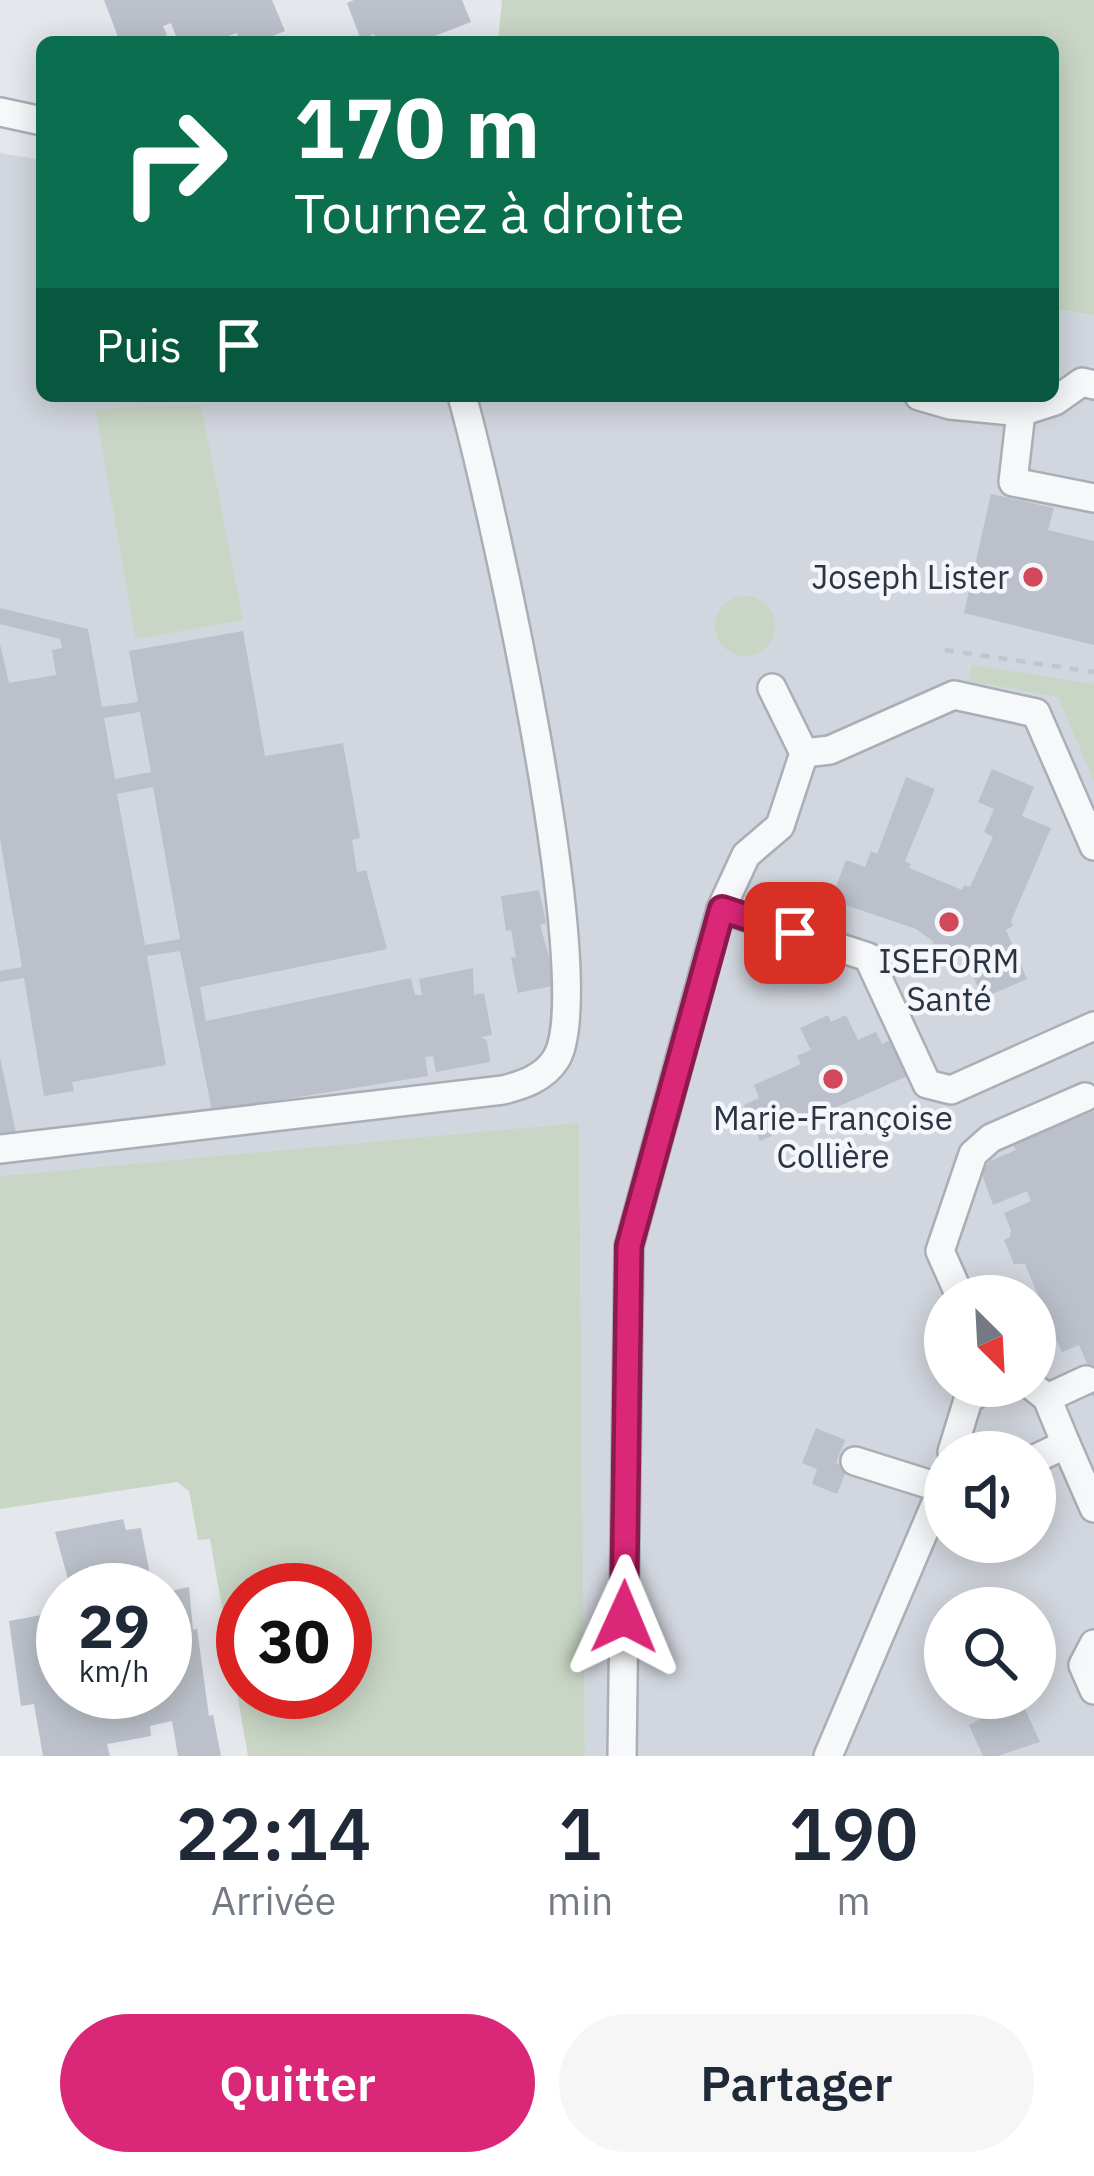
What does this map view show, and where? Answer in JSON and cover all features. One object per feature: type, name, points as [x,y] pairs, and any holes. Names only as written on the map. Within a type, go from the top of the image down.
[{"type":"street","points":[[0,112],[36,120]]},
{"type":"street","points":[[1059,398],[1082,382],[1094,385]]},
{"type":"street","points":[[0,1149],[503,1090],[531,1082],[557,1058],[567,1017],[568,952],[517,631],[463,402]]},
{"type":"street","points":[[940,402],[1021,412],[1052,402]]},
{"type":"street","points":[[1021,412],[1012,482],[1094,498]]},
{"type":"street","points":[[622,1756],[629,1246],[722,909],[746,855],[780,826],[804,753],[772,688]]},
{"type":"street","points":[[804,753],[830,750],[954,695],[1036,713],[1094,846]]},
{"type":"street","points":[[722,909],[868,957],[927,1084],[951,1090],[1094,1026]]},
{"type":"street","points":[[951,1275],[940,1251],[973,1154],[992,1138],[1085,1096]]},
{"type":"street","points":[[1056,1388],[1085,1380]]},
{"type":"street","points":[[1047,1407],[1094,1508]]},
{"type":"street","points":[[1056,1449],[1066,1444]]},
{"type":"street","points":[[855,1461],[924,1486]]},
{"type":"street","points":[[828,1756],[924,1534]]},
{"type":"street","points":[[1094,1644],[1083,1665],[1094,1690]]},
{"type":"path","points":[[945,650],[1094,672]]},
{"type":"shaded area","points":[[0,153],[36,159],[36,402],[1059,402],[1059,310],[1094,315],[1094,1756],[585,1756],[579,1124],[0,1176]]},
{"type":"green space","points":[[502,0],[1094,0],[1094,315],[1059,310],[1059,36],[499,36]]},
{"type":"green space","points":[[201,405],[243,620],[136,639],[95,409]]},
{"type":"green space","points":[[745,596],[766,605],[775,626],[766,647],[745,656],[724,647],[715,626],[724,605]]},
{"type":"green space","points":[[972,665],[1094,684],[1094,781],[1058,697],[969,681]]},
{"type":"green space","points":[[579,1123],[585,1756],[248,1756],[242,1719],[372,1719],[372,1563],[216,1563],[216,1573],[210,1539],[198,1540],[189,1491],[177,1482],[0,1509],[0,1176]]},
{"type":"building","points":[[104,0],[272,0],[285,31],[273,36],[176,36],[171,23],[163,26],[164,36],[118,36]]},
{"type":"building","points":[[462,0],[471,22],[435,36],[359,36],[347,3]]},
{"type":"building","name":"Joseph Lister","points":[[991,494],[1054,508],[1048,530],[1094,541],[1094,645],[964,613]]},
{"type":"building","points":[[0,608],[88,629],[102,707],[138,702],[129,651],[243,631],[265,756],[343,743],[360,838],[352,840],[357,872],[366,870],[387,949],[200,987],[206,1021],[411,978],[415,995],[422,995],[419,979],[473,968],[474,995],[484,993],[492,1035],[481,1037],[487,1041],[490,1062],[436,1072],[433,1056],[425,1057],[428,1076],[212,1111],[180,951],[147,956],[166,1065],[72,1082],[74,1091],[44,1096],[24,978],[0,982],[0,971],[22,967],[0,839],[0,644],[9,683],[56,675],[52,650],[62,648],[60,639],[0,624]],"holes":[[[140,712],[151,772],[115,779],[104,718]],[[153,787],[180,939],[145,945],[117,794]]]},
{"type":"building","points":[[992,769],[1034,787],[1022,816],[1051,828],[1011,921],[1013,926],[1006,930],[1027,979],[983,998],[962,952],[951,962],[934,955],[933,941],[916,929],[831,900],[846,860],[865,867],[871,851],[877,854],[906,777],[935,789],[905,861],[911,864],[909,868],[962,890],[964,885],[970,887],[993,837],[984,832],[994,809],[978,802]]},
{"type":"building","points":[[539,890],[546,923],[540,925],[557,985],[518,993],[511,958],[516,957],[501,896]]},
{"type":"building","name":"Marie-Françoise Collière","points":[[828,1015],[831,1022],[846,1015],[858,1040],[876,1032],[882,1044],[896,1037],[912,1074],[760,1141],[744,1105],[759,1098],[754,1085],[801,1064],[797,1056],[811,1050],[800,1028]]},
{"type":"building","points":[[0,1058],[16,1133],[0,1135]]},
{"type":"building","points":[[1094,1111],[1094,1399],[1081,1369],[1088,1366],[1079,1345],[1062,1352],[1056,1339],[1056,1275],[1030,1275],[1025,1264],[1014,1264],[1004,1240],[1011,1230],[1004,1213],[1031,1201],[1027,1191],[993,1205],[981,1172],[990,1161],[1016,1150],[1013,1145]]},
{"type":"building","points":[[816,1428],[845,1440],[836,1463],[848,1467],[837,1494],[812,1484],[817,1469],[802,1463]]},
{"type":"building","points":[[123,1519],[126,1530],[141,1528],[148,1563],[64,1563],[55,1532]]},
{"type":"building","points":[[36,1616],[36,1716],[34,1704],[21,1706],[9,1621]]},
{"type":"building","points":[[192,1619],[221,1756],[178,1756],[172,1721],[150,1726],[151,1736],[107,1744],[110,1756],[43,1756],[37,1719],[192,1719]]},
{"type":"building","points":[[980,1719],[1030,1719],[1040,1742],[983,1756],[969,1725]]},
{"type":"place","name":"Joseph Lister","points":[[1033,577]]},
{"type":"place","name":"ISEFORM Santé","points":[[949,922]]},
{"type":"place","name":"Marie-Françoise Collière","points":[[833,1079]]},
{"type":"route","points":[[624,1617],[629,1246],[722,909],[795,933]]}]
